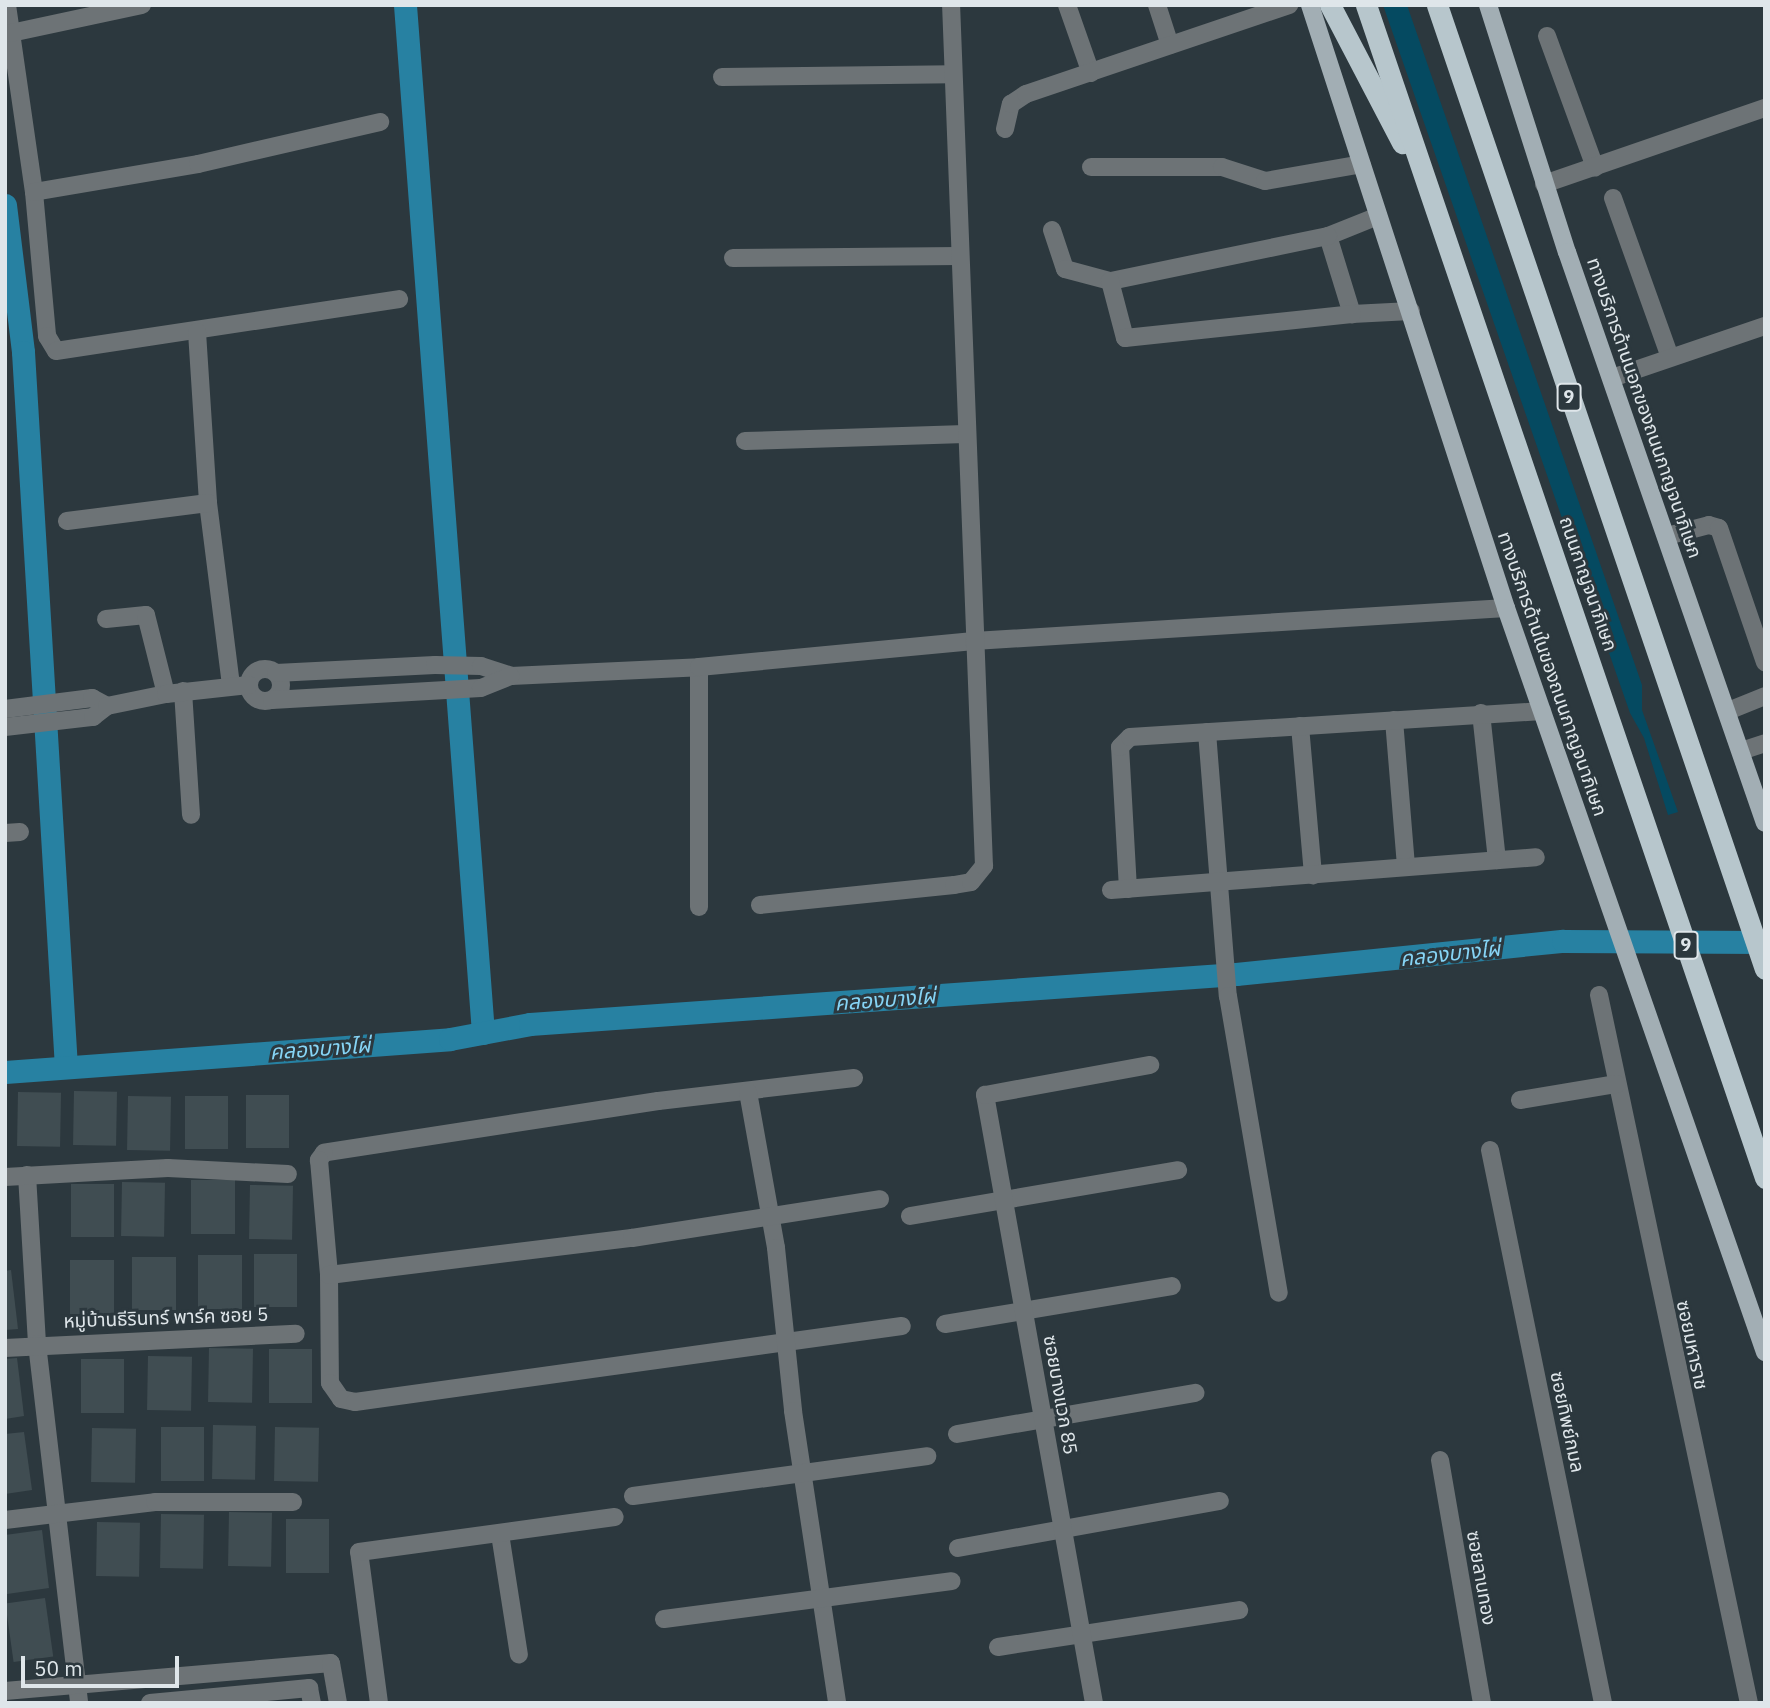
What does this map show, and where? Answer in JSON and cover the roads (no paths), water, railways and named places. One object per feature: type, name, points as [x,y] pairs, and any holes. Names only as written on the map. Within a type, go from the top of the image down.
[{"type":"highway","points":[[1330,5],[1432,201]]},
{"type":"highway","name":"ถนนกาญจนาภิเษก","points":[[1366,5],[1765,1178]]},
{"type":"highway","name":"9","points":[[1437,5],[1700,789],[1765,969]]},
{"type":"main road","name":"ทางบริการด้านในของถนนกาญจนาภิเษก","points":[[1310,5],[1506,608],[1670,1087],[1765,1352]]},
{"type":"main road","name":"ทางบริการด้านนอกของถนนกาญจนาภิเษก","points":[[1488,5],[1544,184],[1764,820]]},
{"type":"street","points":[[7,5],[34,192],[50,346],[66,351],[399,299]]},
{"type":"street","points":[[11,33],[142,5]]},
{"type":"street","points":[[760,905],[954,885],[982,874],[951,5]]},
{"type":"street","points":[[1067,5],[1090,73]]},
{"type":"street","points":[[1157,5],[1170,45]]},
{"type":"street","points":[[1005,130],[1006,112],[1017,98],[1170,45],[1252,11],[1289,5]]},
{"type":"street","points":[[1547,36],[1595,167]]},
{"type":"street","points":[[722,77],[953,74]]},
{"type":"street","points":[[1544,184],[1765,108]]},
{"type":"street","points":[[34,192],[380,122]]},
{"type":"street","points":[[1091,167],[1211,166],[1265,181],[1362,164]]},
{"type":"street","points":[[1613,198],[1670,357]]},
{"type":"street","points":[[1052,230],[1065,269],[1110,281],[1328,236],[1378,216]]},
{"type":"street","points":[[1328,236],[1352,314]]},
{"type":"street","points":[[733,258],[960,256]]},
{"type":"street","points":[[1110,281],[1125,338],[1352,314],[1411,311]]},
{"type":"street","points":[[1612,378],[1765,326]]},
{"type":"street","points":[[197,332],[208,503],[230,686]]},
{"type":"street","points":[[745,441],[965,434]]},
{"type":"street","points":[[67,521],[208,503]]},
{"type":"street","points":[[1667,536],[1709,525],[1719,528],[1765,662]]},
{"type":"street","points":[[249,685],[256,698],[272,700],[438,688],[481,688],[511,676],[699,667],[974,641],[1506,608]]},
{"type":"street","points":[[106,619],[146,615],[175,692],[191,815]]},
{"type":"street","points":[[5,727],[62,723],[93,717],[107,706],[175,692],[249,685],[262,669],[276,673],[387,666],[481,666],[511,676]]},
{"type":"street","points":[[387,666],[388,692]]},
{"type":"street","points":[[699,667],[699,907]]},
{"type":"street","points":[[272,700],[281,687],[276,673]]},
{"type":"street","points":[[1728,711],[1765,696]]},
{"type":"street","points":[[14,707],[92,698],[107,706]]},
{"type":"street","points":[[1536,857],[1120,890],[1121,742],[1130,737],[1481,713],[1542,712]]},
{"type":"street","points":[[1481,713],[1497,860]]},
{"type":"street","points":[[1394,720],[1406,867]]},
{"type":"street","points":[[1300,726],[1313,875]]},
{"type":"street","points":[[1207,732],[1228,996],[1279,1293]]},
{"type":"street","points":[[1741,751],[1765,743]]},
{"type":"street","name":"ซอยมหาราช","points":[[1599,995],[1749,1703]]},
{"type":"street","name":"ซอยบางแวก 85","points":[[1094,1703],[985,1095],[1150,1065]]},
{"type":"street","points":[[854,1078],[331,1149],[319,1160],[330,1275],[330,1384],[341,1399],[355,1402],[902,1326]]},
{"type":"street","points":[[1520,1100],[1617,1084]]},
{"type":"street","points":[[748,1092],[771,1216],[803,1473],[837,1703]]},
{"type":"street","name":"ซอยทิพย์กมล","points":[[1490,1150],[1603,1703]]},
{"type":"street","points":[[5,1177],[168,1168],[288,1174]]},
{"type":"street","points":[[910,1216],[1003,1197],[1178,1170]]},
{"type":"street","points":[[27,1175],[37,1344],[78,1694]]},
{"type":"street","points":[[330,1275],[880,1199]]},
{"type":"street","points":[[945,1324],[1023,1308],[1172,1286]]},
{"type":"street","name":"หมู่บ้านธีรินทร์ พาร์ค ซอย 5","points":[[5,1348],[37,1344],[296,1334]]},
{"type":"street","points":[[957,1434],[1195,1393]]},
{"type":"street","points":[[633,1496],[927,1456]]},
{"type":"street","name":"ซอยลานทอง","points":[[1440,1460],[1482,1703]]},
{"type":"street","points":[[958,1548],[1220,1500]]},
{"type":"street","points":[[5,1520],[155,1502],[292,1502]]},
{"type":"street","points":[[379,1703],[359,1552],[615,1517]]},
{"type":"street","points":[[500,1534],[519,1655]]},
{"type":"street","points":[[664,1619],[951,1581]]},
{"type":"street","points":[[998,1647],[1239,1610]]},
{"type":"street","points":[[5,1691],[78,1694],[194,1675],[331,1663],[338,1703]]},
{"type":"street","points":[[194,1675],[197,1698]]},
{"type":"street","points":[[150,1703],[309,1688],[312,1703]]},
{"type":"waterway","points":[[405,5],[483,1033]]},
{"type":"waterway","points":[[5,205],[23,352],[66,1067]]},
{"type":"waterway","name":"คลองบางไผ่","points":[[5,1072],[450,1039],[530,1024],[1236,974],[1563,941],[1765,942]]}]
